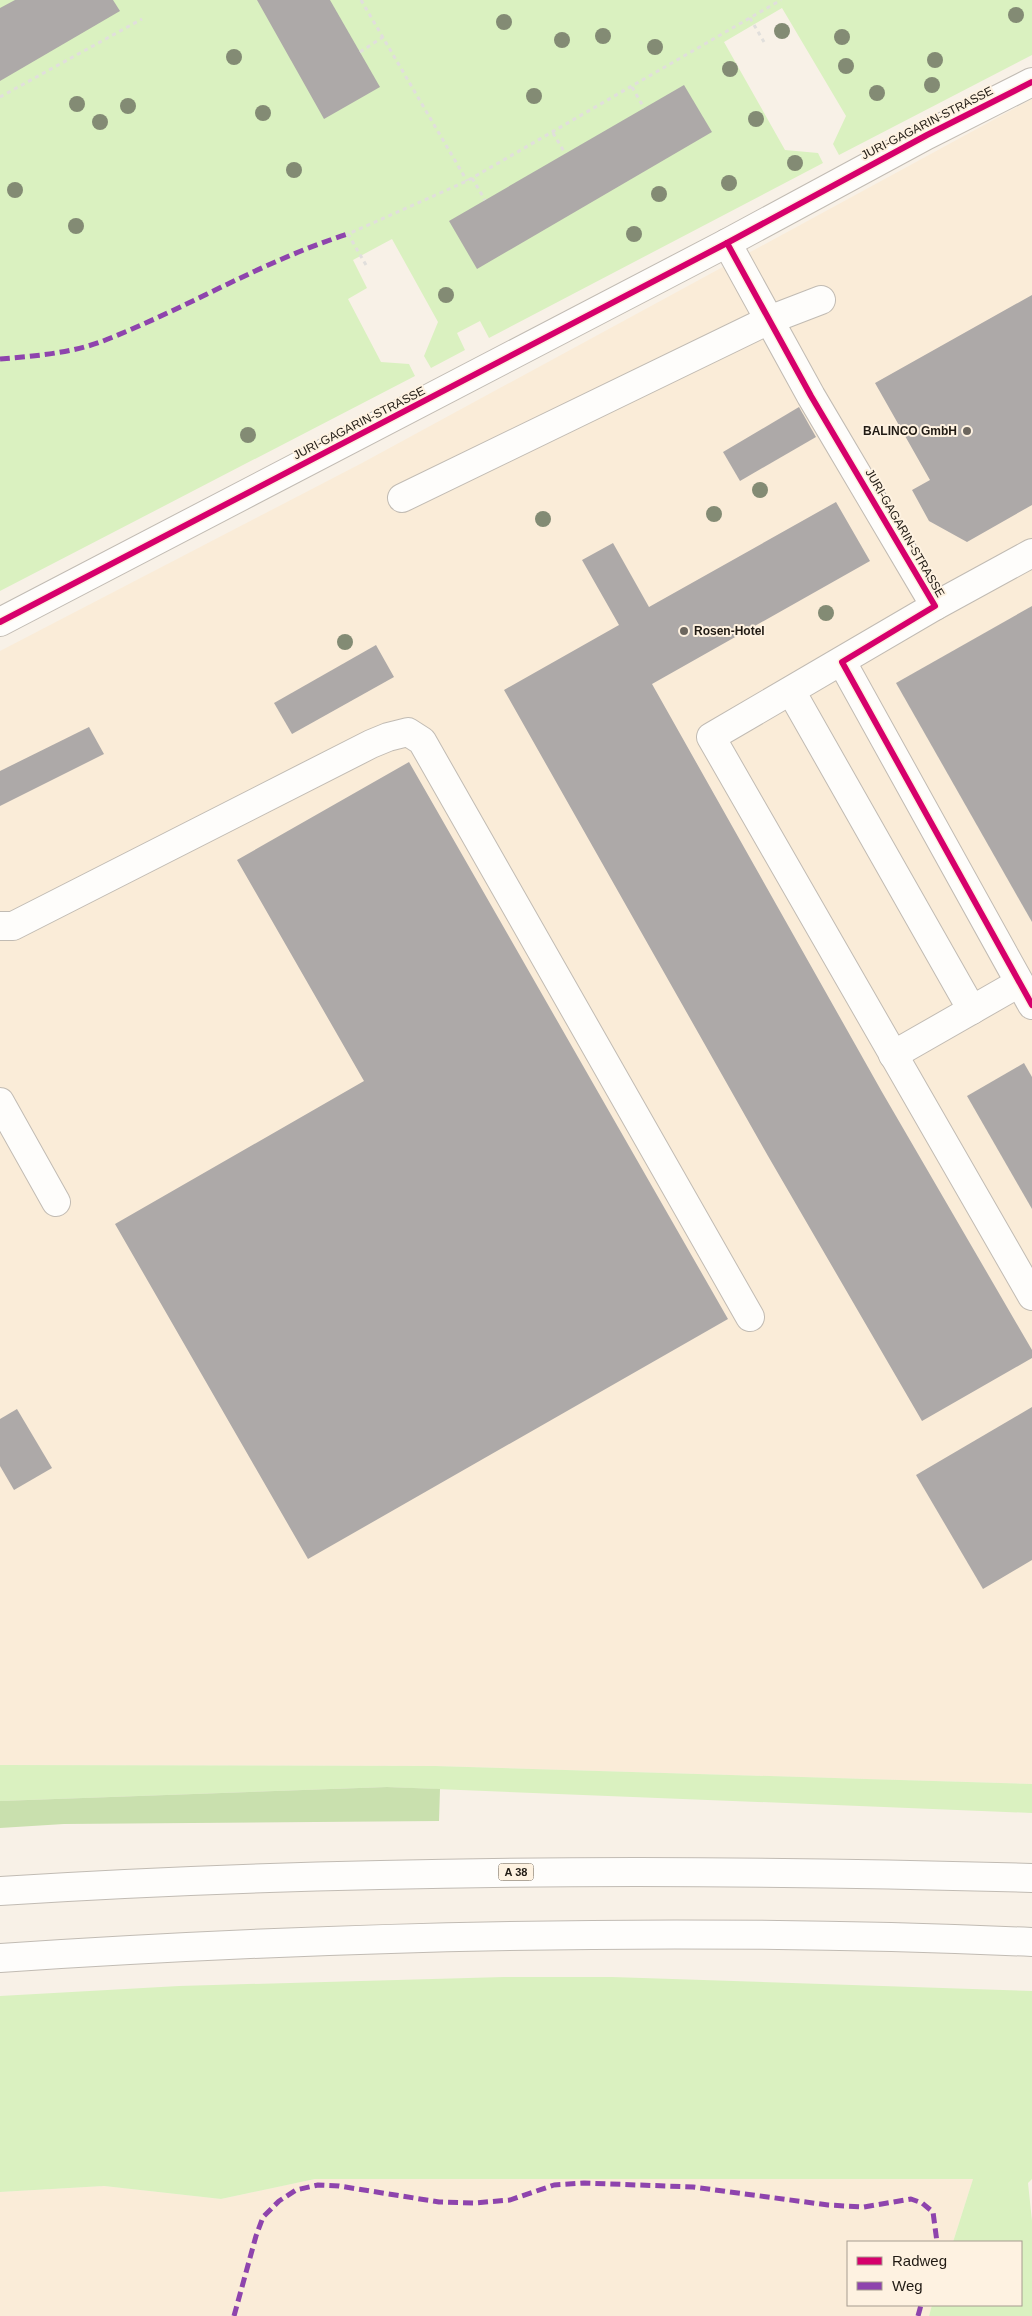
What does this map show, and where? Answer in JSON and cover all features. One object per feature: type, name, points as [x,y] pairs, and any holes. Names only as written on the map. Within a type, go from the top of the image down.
[{"type":"main road","name":"JURI-GAGARIN-STRASSE","points":[[0,622],[727,243],[927,135],[1032,82]]},
{"type":"main road","name":"JURI-GAGARIN-STRASSE","points":[[727,243],[811,396],[935,606],[711,737],[893,1055]]},
{"type":"main road","points":[[402,498],[769,320],[821,300]]},
{"type":"main road","points":[[935,606],[1032,553]]},
{"type":"main road","points":[[842,662],[1026,994],[972,1010],[893,1055],[1032,1296]]},
{"type":"main road","points":[[792,691],[972,1010]]},
{"type":"main road","points":[[0,926],[13,926],[370,744],[388,736],[408,732],[422,741],[750,1317]]},
{"type":"main road","points":[[0,1102],[56,1202]]},
{"type":"main road","name":"A 38","points":[[0,1890],[132,1882],[502,1872],[862,1873],[1032,1878]]},
{"type":"main road","points":[[0,1958],[146,1948],[496,1936],[886,1936],[1032,1942]]},
{"type":"path","points":[[361,0],[467,182]]},
{"type":"path","points":[[366,265],[348,234],[467,182],[781,0]]},
{"type":"path","points":[[750,18],[764,42]]},
{"type":"path","points":[[0,97],[142,19]]},
{"type":"path","points":[[360,52],[383,37]]},
{"type":"path","points":[[632,87],[644,108]]},
{"type":"path","points":[[552,133],[565,154]]},
{"type":"path","points":[[472,178],[485,200]]},
{"type":"shaded area","points":[[1032,99],[1032,1784],[435,1766],[0,1765],[0,651],[362,463]]},
{"type":"shaded area","points":[[315,2179],[973,2179],[953,2241],[847,2241],[847,2306],[932,2306],[929,2316],[0,2316],[0,2192],[104,2186],[221,2199]]},
{"type":"green space","points":[[0,0],[1032,0],[1032,55],[839,155],[833,144],[846,116],[782,8],[724,42],[785,150],[818,153],[823,163],[489,338],[480,321],[457,333],[465,350],[431,368],[424,356],[438,322],[392,239],[353,260],[367,288],[348,299],[381,362],[409,364],[415,376],[0,591]]},
{"type":"green space","points":[[0,1765],[435,1766],[1032,1784],[1032,1813],[387,1787],[0,1801]]},
{"type":"green space","points":[[387,1787],[440,1789],[439,1821],[64,1824],[0,1828],[0,1801]]},
{"type":"green space","points":[[504,1977],[612,1977],[1032,1991],[1032,2179],[1028,2183],[1032,2221],[1032,2316],[929,2316],[932,2306],[1022,2306],[1022,2241],[953,2241],[973,2179],[315,2179],[221,2199],[104,2186],[0,2192],[0,1996],[179,1986]]},
{"type":"building","points":[[15,0],[113,0],[120,11],[0,81],[0,8]]},
{"type":"building","points":[[257,0],[330,0],[380,87],[324,119]]},
{"type":"building","points":[[684,85],[712,132],[477,269],[449,221]]},
{"type":"building","name":"BALINCO GmbH","points":[[1032,295],[1032,505],[967,542],[929,521],[912,490],[930,480],[875,383]]},
{"type":"building","points":[[799,407],[816,437],[740,481],[723,452]]},
{"type":"building","points":[[836,502],[870,561],[652,684],[882,1092],[1032,1350],[1032,1358],[922,1421],[768,1156],[504,690],[619,625],[582,560],[613,543],[649,607]]},
{"type":"building","points":[[1032,606],[1032,922],[896,683]]},
{"type":"building","points":[[376,645],[394,677],[292,734],[274,703]]},
{"type":"building","points":[[89,727],[104,754],[0,806],[0,771]]},
{"type":"building","points":[[409,762],[728,1319],[308,1559],[115,1224],[364,1081],[237,860]]},
{"type":"building","points":[[1024,1063],[1032,1077],[1032,1209],[967,1096]]},
{"type":"building","points":[[1032,1407],[1032,1560],[983,1589],[916,1475]]},
{"type":"building","points":[[17,1409],[52,1468],[14,1490],[0,1466],[0,1419]]},
{"type":"marked path","points":[[0,359],[55,353],[95,344],[168,313],[257,270],[348,234]]},
{"type":"marked path","points":[[234,2316],[263,2217],[279,2201],[296,2190],[318,2185],[339,2186],[439,2202],[474,2203],[510,2200],[554,2185],[584,2183],[693,2187],[828,2205],[864,2207],[911,2199],[922,2203],[933,2212],[937,2241]]},
{"type":"marked path","points":[[918,2316],[921,2306]]},
{"type":"cycle path","points":[[0,622],[727,243],[927,135],[1032,82]]},
{"type":"cycle path","points":[[727,243],[811,396],[935,606],[842,662],[1032,1005]]},
{"type":"place","name":"BALINCO GmbH","points":[[967,431]]},
{"type":"place","name":"Rosen-Hotel","points":[[684,631]]}]
